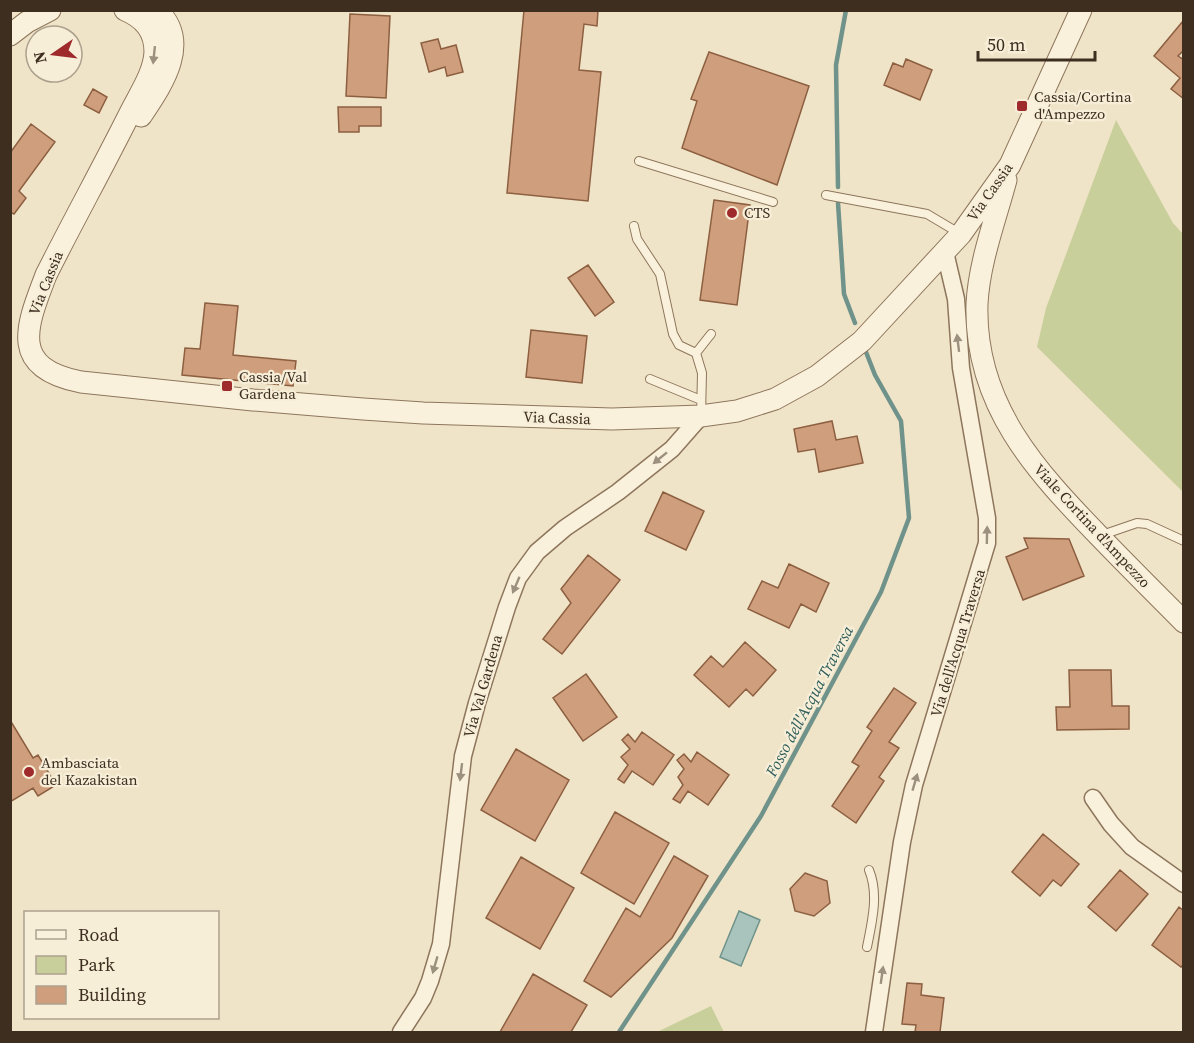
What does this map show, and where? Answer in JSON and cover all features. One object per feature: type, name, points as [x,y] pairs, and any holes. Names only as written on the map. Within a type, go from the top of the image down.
[{"type":"street","points":[[10,18],[20,10]]},
{"type":"street","points":[[10,35],[27,22],[50,10]]},
{"type":"street","name":"Via Cassia","points":[[125,10],[147,25],[153,38],[154,59],[96,181],[46,275],[31,315],[28,344],[33,357],[41,366],[59,377],[113,387],[253,400],[423,413],[612,419],[701,408],[737,411],[752,407],[789,393],[817,376],[862,341],[961,234],[1010,165],[1081,10]]},
{"type":"street","name":"Via Cassia","points":[[96,181],[159,90],[168,70],[172,49],[171,30],[165,18],[157,10]]},
{"type":"street","name":"Viale Cortina d'Ampezzo","points":[[1010,165],[979,285],[978,322],[981,351],[991,392],[1004,419],[1030,459],[1059,494],[1184,622]]},
{"type":"street","points":[[961,234],[987,250]]},
{"type":"street","name":"Via dell'Acqua Traversa","points":[[874,1032],[892,905],[914,785],[987,543],[987,518],[960,357],[956,299],[945,252]]},
{"type":"street","name":"Via Val Gardena","points":[[401,1032],[423,998],[441,944],[463,756],[481,692],[518,579],[537,552],[565,528],[618,492],[672,449],[701,408]]},
{"type":"street","points":[[1093,798],[1127,842],[1184,884]]},
{"type":"lane","points":[[639,161],[772,202]]},
{"type":"lane","points":[[826,195],[927,214],[961,234]]},
{"type":"lane","points":[[634,226],[637,239],[660,274],[673,334],[679,345],[696,353],[702,373],[701,408],[650,379]]},
{"type":"lane","points":[[696,353],[711,334]]},
{"type":"lane","points":[[1099,536],[1137,523],[1147,524],[1184,541]]},
{"type":"lane","points":[[867,947],[874,903],[874,886],[869,870]]},
{"type":"lane","points":[[874,903],[892,905]]},
{"type":"green space","points":[[1116,120],[1173,223],[1183,234],[1183,492],[1037,347],[1046,308]]},
{"type":"green space","points":[[711,1006],[724,1032],[657,1032]]},
{"type":"water","points":[[739,911],[760,920],[741,966],[720,957]]},
{"type":"building","points":[[524,10],[598,10],[597,26],[584,24],[579,70],[601,72],[588,201],[507,193]]},
{"type":"building","points":[[350,14],[390,16],[386,98],[346,96]]},
{"type":"building","points":[[1183,21],[1184,50],[1178,56],[1184,60],[1184,99],[1171,89],[1180,78],[1154,56]]},
{"type":"building","points":[[438,39],[441,49],[456,45],[463,72],[447,76],[445,67],[429,72],[421,43]]},
{"type":"building","points":[[709,52],[809,86],[777,185],[682,148],[697,101],[691,99]]},
{"type":"building","points":[[906,59],[932,70],[920,100],[884,85],[893,63],[903,67]]},
{"type":"building","points":[[93,89],[107,97],[99,113],[84,105]]},
{"type":"building","points":[[338,107],[381,107],[381,126],[359,126],[359,132],[339,132]]},
{"type":"building","points":[[31,124],[55,142],[19,191],[26,198],[14,214],[10,212],[10,153]]},
{"type":"building","points":[[714,200],[750,205],[737,305],[700,300]]},
{"type":"building","points":[[588,265],[614,302],[595,316],[568,278]]},
{"type":"building","points":[[205,303],[238,306],[233,355],[296,361],[293,386],[182,375],[185,348],[200,349]]},
{"type":"building","points":[[531,330],[587,336],[582,383],[526,377]]},
{"type":"building","points":[[832,421],[836,440],[857,436],[863,463],[819,472],[815,449],[798,452],[794,429]]},
{"type":"building","points":[[663,492],[704,511],[686,550],[645,531]]},
{"type":"building","points":[[1024,538],[1069,539],[1084,576],[1023,600],[1006,557],[1028,548]]},
{"type":"building","points":[[588,555],[620,580],[562,654],[543,639],[571,603],[561,589]]},
{"type":"building","points":[[789,564],[829,583],[816,612],[801,604],[789,628],[748,609],[762,581],[778,588]]},
{"type":"building","points":[[745,642],[776,670],[753,696],[746,689],[729,707],[694,675],[711,656],[723,667]]},
{"type":"building","points":[[1069,670],[1111,670],[1112,706],[1129,706],[1129,729],[1057,730],[1056,707],[1070,707]]},
{"type":"building","points":[[586,674],[617,717],[583,741],[553,698]]},
{"type":"building","points":[[894,688],[916,703],[889,742],[899,748],[879,777],[884,781],[856,823],[832,806],[859,766],[852,762],[872,731],[867,727]]},
{"type":"building","name":"Ambasciata del Kazakistan","points":[[10,720],[33,758],[38,755],[56,785],[38,796],[33,788],[10,802]]},
{"type":"building","points":[[642,732],[674,755],[653,785],[632,771],[624,783],[618,779],[628,765],[621,757],[630,749],[622,740],[628,734],[635,742]]},
{"type":"building","points":[[516,749],[569,780],[535,841],[481,810]]},
{"type":"building","points":[[697,752],[729,775],[708,805],[688,791],[680,803],[673,799],[683,785],[678,777],[684,769],[677,760],[684,754],[691,762]]},
{"type":"building","points":[[615,812],[669,843],[634,904],[581,873]]},
{"type":"building","points":[[1043,834],[1079,864],[1061,886],[1053,880],[1040,896],[1012,872]]},
{"type":"building","points":[[674,856],[708,876],[672,938],[611,997],[584,981],[626,908],[640,917]]},
{"type":"building","points":[[521,857],[574,888],[540,949],[486,918]]},
{"type":"building","points":[[1120,870],[1148,894],[1116,931],[1088,907]]},
{"type":"building","points":[[805,873],[827,881],[830,903],[814,916],[795,911],[790,889]]},
{"type":"building","points":[[1179,907],[1184,911],[1184,964],[1181,967],[1152,945]]},
{"type":"building","points":[[533,974],[587,1005],[571,1032],[500,1032]]},
{"type":"building","points":[[907,983],[922,984],[921,995],[944,998],[940,1032],[915,1032],[916,1025],[902,1024]]},
{"type":"waterway","name":"Fosso dell'Acqua Traversa","points":[[838,187],[836,65],[846,10]]},
{"type":"waterway","name":"Fosso dell'Acqua Traversa","points":[[838,203],[844,294],[855,323]]},
{"type":"waterway","name":"Fosso dell'Acqua Traversa","points":[[619,1032],[761,816],[881,592],[909,518],[901,421],[875,375],[866,352]]},
{"type":"place","name":"Cassia/Cortina d'Ampezzo","points":[[1022,106]]},
{"type":"place","name":"CTS","points":[[732,213]]},
{"type":"place","name":"Cassia/Val Gardena","points":[[227,386]]},
{"type":"place","name":"Ambasciata del Kazakistan","points":[[29,772]]}]
